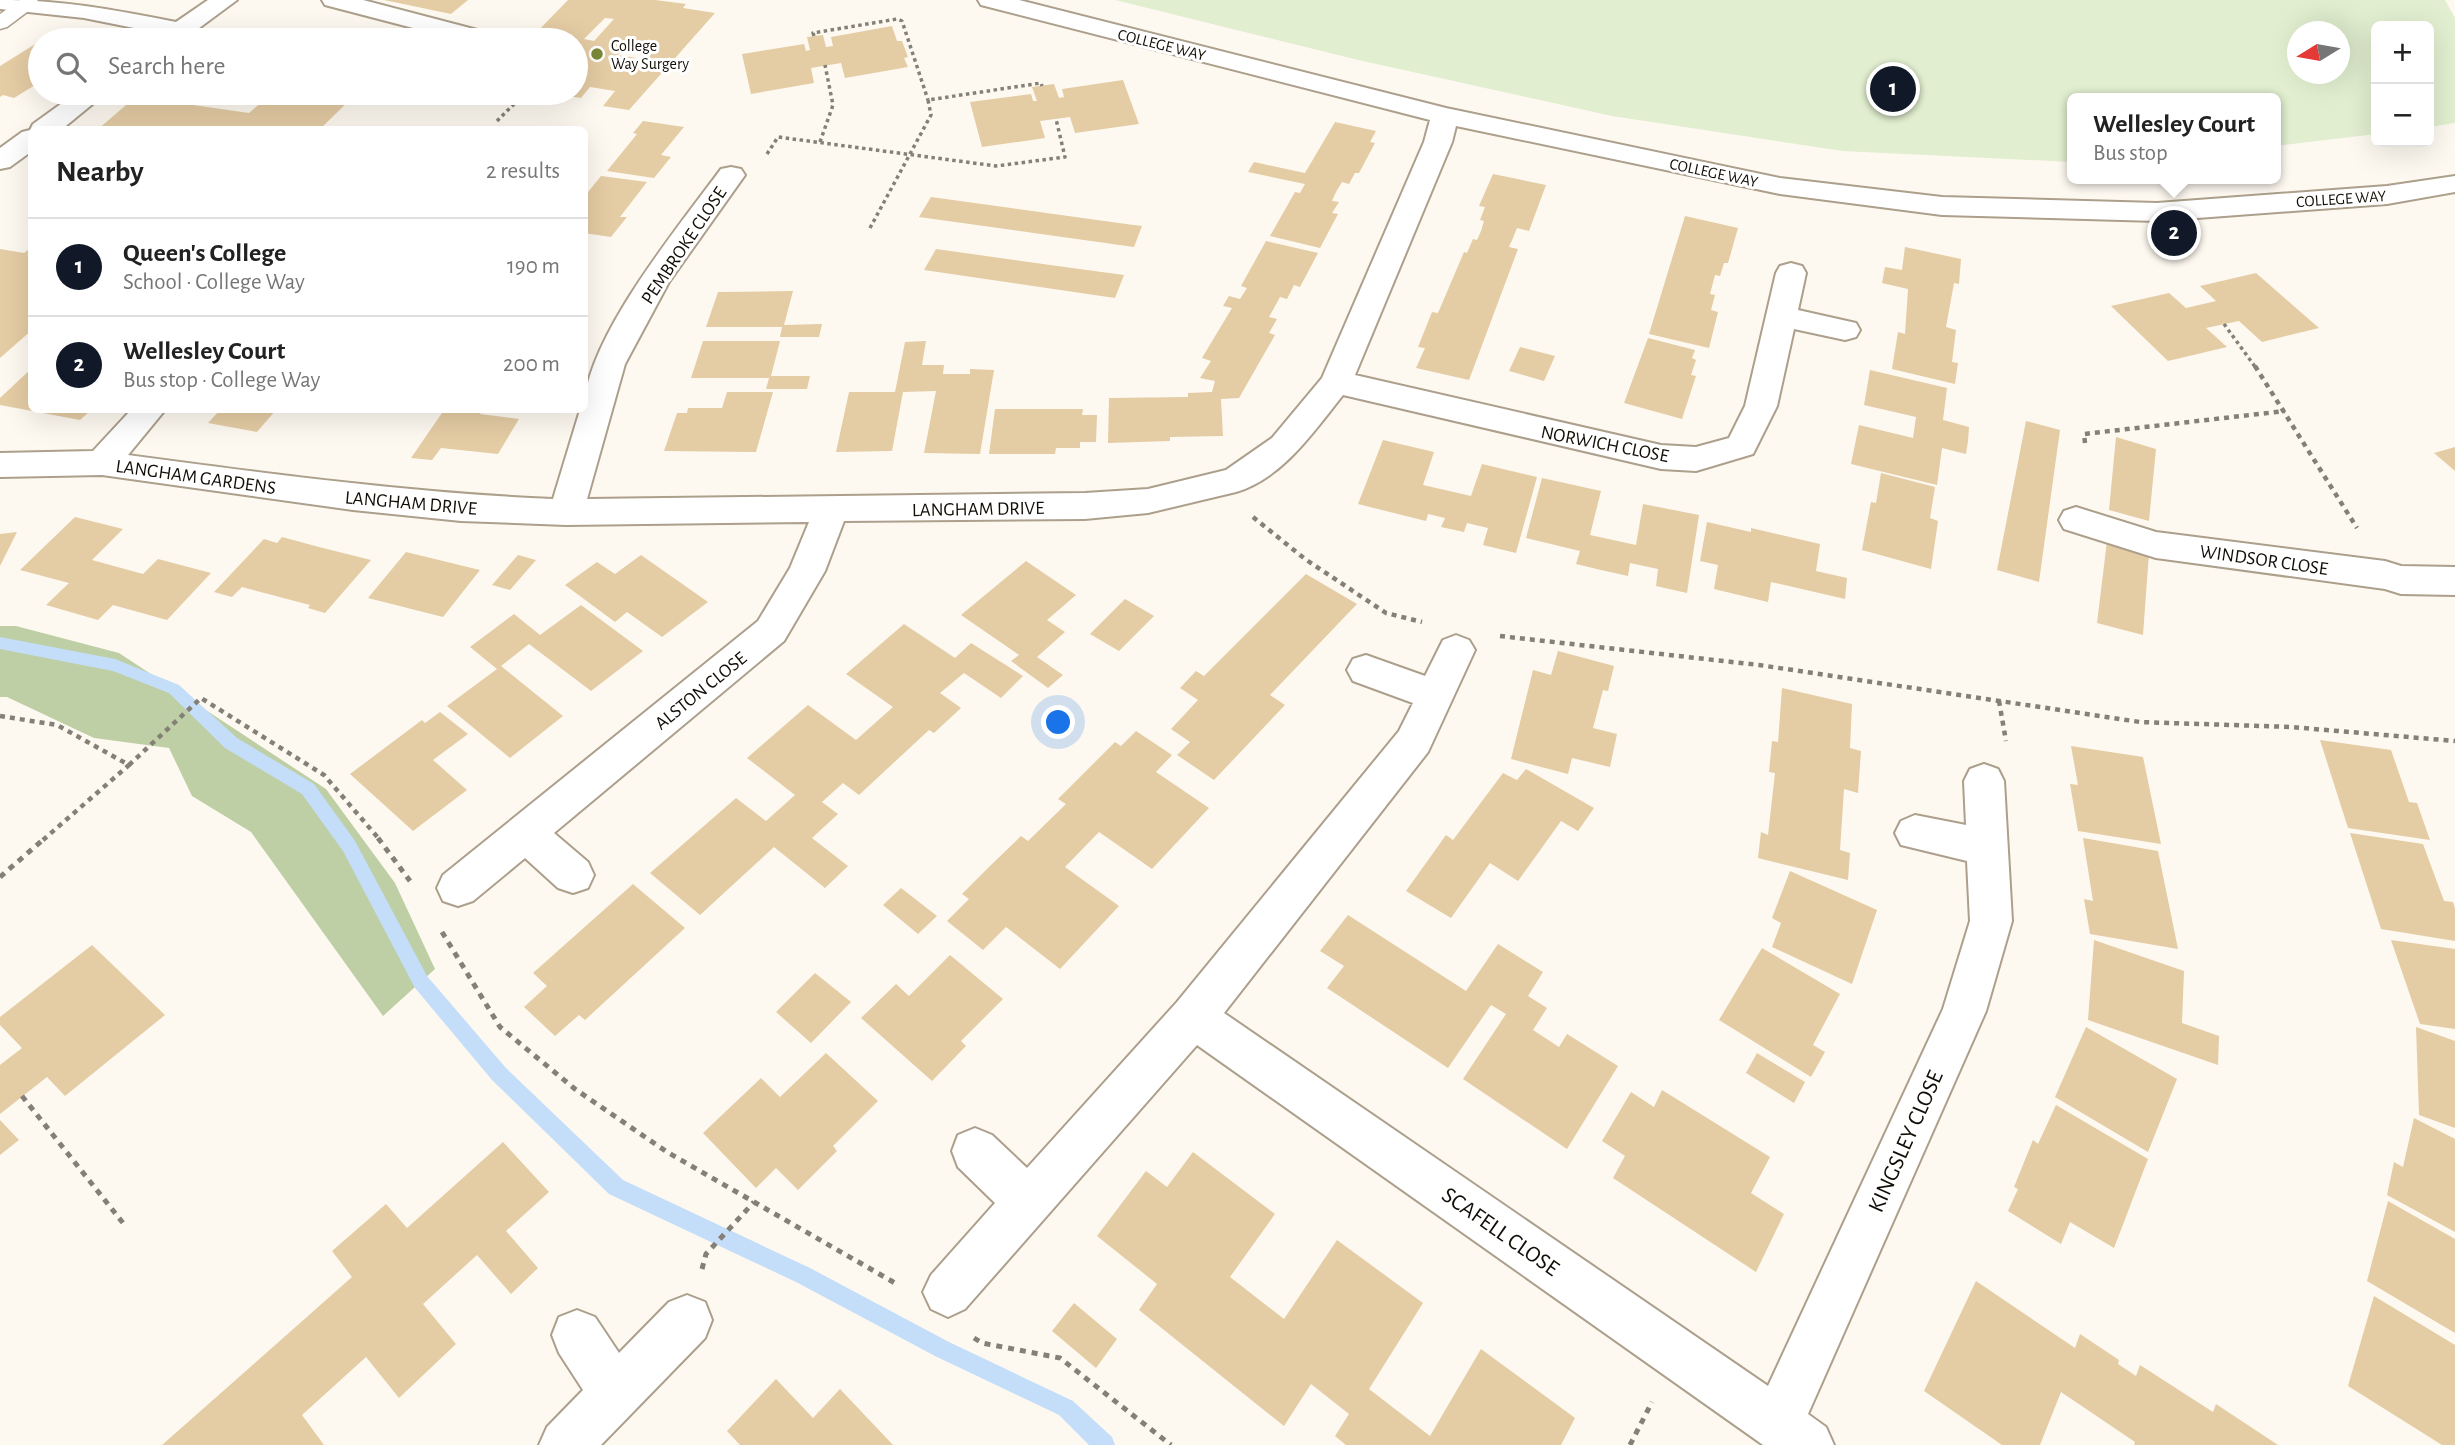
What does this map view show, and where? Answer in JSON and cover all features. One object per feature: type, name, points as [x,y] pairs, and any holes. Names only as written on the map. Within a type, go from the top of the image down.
[{"type":"street","points":[[184,28],[225,0]]},
{"type":"street","points":[[334,0],[442,28]]},
{"type":"street","name":"COLLEGE WAY","points":[[990,0],[1445,116],[1780,186],[1941,206],[2157,212],[2387,195],[2455,184]]},
{"type":"street","points":[[0,2],[85,10],[149,28]]},
{"type":"street","points":[[48,126],[77,105]]},
{"type":"street","name":"LANGHAM DRIVE","points":[[290,488],[352,498],[461,508],[566,512],[831,511],[1085,506],[1148,501],[1236,480],[1284,446],[1336,382],[1438,142],[1445,116]]},
{"type":"street","points":[[0,161],[28,141]]},
{"type":"street","name":"PEMBROKE CLOSE","points":[[566,512],[609,364],[655,280],[731,175]]},
{"type":"street","name":"NORWICH CLOSE","points":[[1336,382],[1610,447],[1661,457],[1696,459],[1741,446],[1760,406],[1791,273]]},
{"type":"street","points":[[1781,316],[1845,330]]},
{"type":"street","name":"LANGHAM GARDENS","points":[[102,463],[146,413]]},
{"type":"street","name":"LANGHAM GARDENS","points":[[0,465],[102,463],[290,488]]},
{"type":"street","name":"ALSTON CLOSE","points":[[443,899],[771,631],[807,571],[831,511]]},
{"type":"street","name":"WINDSOR CLOSE","points":[[2076,520],[2156,545],[2385,575],[2401,580],[2455,581]]},
{"type":"street","points":[[939,1304],[1027,1201],[1193,1017],[1414,741],[1458,640]]},
{"type":"street","points":[[1366,670],[1435,695]]},
{"type":"street","name":"KINGSLEY CLOSE","points":[[1793,1434],[1964,1011],[1991,921],[1984,781]]},
{"type":"street","points":[[525,833],[573,875]]},
{"type":"street","points":[[1915,834],[1987,847]]},
{"type":"street","name":"SCAFELL CLOSE","points":[[1193,1017],[1793,1434]]},
{"type":"street","points":[[975,1151],[1027,1201]]},
{"type":"street","points":[[565,1445],[687,1320]]},
{"type":"street","points":[[577,1335],[615,1393]]},
{"type":"lane","points":[[0,23],[29,4]]},
{"type":"path","points":[[814,36],[813,33],[897,19],[902,21],[928,100],[931,115],[870,228]]},
{"type":"path","points":[[820,142],[835,113],[835,98],[825,65]]},
{"type":"path","points":[[928,100],[1041,83],[1042,86]]},
{"type":"path","points":[[497,121],[513,105]]},
{"type":"path","points":[[731,175],[759,167],[779,137],[996,166],[1065,157],[1056,119]]},
{"type":"path","points":[[2224,324],[2233,333],[2285,411],[2385,575]]},
{"type":"path","points":[[2085,443],[2084,434],[2285,411]]},
{"type":"path","points":[[1214,486],[1305,559],[1386,613],[1458,640],[1759,665],[2140,722],[2291,727],[2455,741]]},
{"type":"path","points":[[0,877],[129,765],[201,698],[324,775],[367,824],[443,899],[500,1027],[575,1089],[656,1144],[754,1202],[939,1304],[982,1343],[1060,1358],[1171,1445]]},
{"type":"path","points":[[0,716],[57,725],[129,765]]},
{"type":"path","points":[[22,1096],[124,1223]]},
{"type":"path","points":[[706,1254],[754,1202]]},
{"type":"green space","points":[[1115,0],[2445,0],[2455,18],[2455,123],[2434,126],[2434,21],[2371,21],[2371,135],[2281,145],[2281,93],[2067,93],[2067,162],[1842,151],[1612,116],[1354,59]]},
{"type":"green space","points":[[0,626],[16,626],[119,653],[326,789],[395,883],[435,969],[383,1016],[251,832],[192,796],[169,748],[94,738],[7,697],[0,697]]},
{"type":"building","points":[[384,0],[468,0],[451,14]]},
{"type":"building","name":"College Way Surgery","points":[[568,0],[655,0],[686,4],[683,8],[715,13],[629,110],[603,106],[615,91],[590,87],[588,89],[588,40],[594,41],[614,19],[605,18],[588,35],[588,28],[541,28]],"holes":[[[624,49],[649,53],[643,59],[618,55]]]},
{"type":"building","points":[[892,26],[897,41],[902,41],[908,57],[904,58],[908,67],[845,78],[841,63],[811,68],[814,83],[751,94],[742,54],[804,44],[806,51],[810,50],[807,37],[823,35],[826,47],[833,46],[831,37]]},
{"type":"building","points":[[28,48],[28,89],[14,98],[3,95],[0,97],[0,66]]},
{"type":"building","points":[[1123,80],[1139,124],[1075,133],[1070,117],[1040,121],[1045,138],[982,147],[970,102],[1031,94],[1033,101],[1037,101],[1032,87],[1054,84],[1059,98],[1064,97],[1062,89]]},
{"type":"building","points":[[126,105],[193,105],[249,113],[258,105],[345,105],[323,126],[102,126]]},
{"type":"building","points":[[643,121],[684,127],[661,155],[671,157],[654,178],[607,171],[637,134],[633,133]]},
{"type":"building","points":[[1335,122],[1376,131],[1370,142],[1375,143],[1359,173],[1355,173],[1349,184],[1342,182],[1336,192],[1332,201],[1339,202],[1332,213],[1338,214],[1320,248],[1270,236],[1295,192],[1300,193],[1305,184],[1248,172],[1254,162],[1305,173]]},
{"type":"building","points":[[1493,174],[1546,185],[1529,231],[1517,228],[1509,247],[1518,249],[1469,380],[1416,368],[1425,348],[1418,347],[1432,312],[1438,313],[1464,252],[1467,253],[1473,239],[1477,240],[1481,231],[1484,221],[1480,220],[1485,207],[1479,206]]},
{"type":"building","points":[[601,176],[647,182],[620,217],[627,217],[611,237],[588,234],[588,192]]},
{"type":"building","points":[[931,197],[1142,226],[1134,247],[919,217]]},
{"type":"building","points":[[1685,216],[1738,228],[1728,263],[1724,263],[1720,276],[1715,275],[1710,294],[1715,295],[1711,310],[1718,312],[1709,348],[1649,334]]},
{"type":"building","points":[[1266,241],[1318,253],[1300,287],[1294,285],[1287,299],[1280,297],[1269,317],[1277,319],[1269,333],[1275,335],[1239,398],[1221,399],[1223,436],[1170,437],[1170,441],[1108,443],[1109,398],[1188,397],[1188,393],[1212,392],[1215,381],[1200,378],[1211,361],[1202,358],[1232,308],[1223,306],[1229,296],[1240,299],[1247,288],[1241,286]]},
{"type":"building","points":[[1905,247],[1961,259],[1959,284],[1954,283],[1946,327],[1956,330],[1952,362],[1958,363],[1955,384],[1892,369],[1898,332],[1905,334],[1908,289],[1882,283],[1885,267],[1902,270]]},
{"type":"building","points":[[0,249],[24,253],[28,250],[28,334],[0,358]]},
{"type":"building","points":[[936,249],[1124,275],[1115,298],[924,270]]},
{"type":"building","points":[[2256,273],[2319,328],[2262,342],[2239,321],[2206,328],[2227,347],[2168,361],[2111,306],[2169,293],[2186,308],[2216,301],[2200,286]]},
{"type":"building","points":[[793,291],[784,325],[822,324],[819,337],[780,337],[782,327],[706,327],[718,292]]},
{"type":"building","points":[[1648,338],[1695,350],[1692,358],[1696,360],[1691,375],[1696,376],[1682,419],[1624,403]]},
{"type":"building","points":[[703,341],[780,341],[771,376],[810,376],[807,389],[766,389],[769,378],[691,378]]},
{"type":"building","points":[[926,341],[922,365],[944,365],[943,374],[970,374],[970,369],[994,370],[980,454],[924,453],[936,391],[903,392],[892,451],[836,452],[849,392],[895,392],[905,342]]},
{"type":"building","points":[[1520,347],[1555,356],[1544,381],[1509,371]]},
{"type":"building","points":[[1870,370],[1947,388],[1943,420],[1969,427],[1968,441],[1966,454],[1942,448],[1937,485],[1851,464],[1859,425],[1913,438],[1916,417],[1864,405]]},
{"type":"building","points":[[28,372],[28,410],[0,405],[0,398]]},
{"type":"building","points":[[727,392],[773,392],[756,452],[664,451],[677,413],[687,413],[688,408],[722,408]]},
{"type":"building","points":[[995,409],[1083,409],[1082,415],[1097,415],[1096,442],[1080,442],[1080,448],[1056,448],[1055,454],[989,454]]},
{"type":"building","points":[[43,413],[88,413],[80,420]]},
{"type":"building","points":[[217,413],[273,413],[257,432],[208,423]]},
{"type":"building","points":[[442,413],[481,413],[519,419],[498,454],[441,448],[432,460],[411,458]]},
{"type":"building","points":[[2026,421],[2060,430],[2039,582],[1997,570]]},
{"type":"building","points":[[2116,437],[2156,449],[2149,521],[2109,510]]},
{"type":"building","points":[[1383,440],[1434,452],[1423,485],[1471,496],[1482,464],[1537,477],[1516,553],[1483,545],[1488,528],[1467,523],[1464,532],[1441,527],[1445,518],[1428,514],[1426,521],[1358,504]]},
{"type":"building","points":[[2455,447],[2455,471],[2434,453]]},
{"type":"building","points":[[1881,473],[1935,487],[1930,518],[1938,521],[1931,569],[1862,550],[1871,502],[1876,503]]},
{"type":"building","points":[[1542,478],[1601,491],[1590,535],[1636,545],[1643,504],[1699,515],[1687,593],[1656,586],[1658,569],[1630,563],[1628,576],[1601,570],[1576,564],[1580,551],[1526,538]]},
{"type":"building","points":[[75,517],[123,529],[92,560],[143,574],[158,559],[211,573],[167,620],[113,605],[98,620],[46,605],[69,583],[20,570]]},
{"type":"building","points":[[1707,522],[1751,532],[1751,528],[1820,544],[1816,571],[1847,578],[1845,599],[1771,582],[1768,602],[1714,589],[1718,565],[1700,561]]},
{"type":"building","points":[[17,532],[0,566],[0,534]]},
{"type":"building","points":[[282,537],[371,560],[325,613],[308,608],[310,605],[242,587],[232,597],[214,592],[264,539],[277,543]]},
{"type":"building","points":[[2107,541],[2149,553],[2143,635],[2097,623]]},
{"type":"building","points":[[406,552],[480,570],[443,617],[368,598]]},
{"type":"building","points":[[518,555],[536,560],[510,590],[492,585]]},
{"type":"building","points":[[641,555],[708,602],[662,637],[627,612],[615,622],[565,585],[597,562],[615,574]]},
{"type":"building","points":[[1026,561],[1076,595],[1047,620],[1065,632],[1037,657],[1063,675],[1048,688],[1011,661],[1019,655],[961,615]]},
{"type":"building","points":[[1306,574],[1357,604],[1270,695],[1285,705],[1214,780],[1177,755],[1190,742],[1171,729],[1198,700],[1180,688],[1196,671],[1204,676]]},
{"type":"building","points":[[1125,599],[1154,616],[1119,651],[1090,634]]},
{"type":"building","points":[[581,605],[643,651],[591,691],[529,644],[501,666],[563,716],[510,758],[447,706],[497,669],[470,647],[514,614],[540,635]]},
{"type":"building","points":[[904,624],[955,658],[971,643],[1023,676],[1001,698],[964,673],[940,693],[961,708],[934,733],[929,730],[859,795],[843,783],[822,802],[838,814],[812,838],[848,866],[825,888],[774,847],[700,915],[650,873],[736,798],[766,821],[795,795],[747,758],[808,705],[856,740],[893,707],[846,674]]},
{"type":"building","points":[[1558,651],[1614,666],[1608,691],[1603,690],[1593,728],[1617,734],[1610,767],[1572,758],[1568,774],[1511,759],[1533,670],[1551,675]]},
{"type":"building","points":[[1782,688],[1852,704],[1850,748],[1861,751],[1858,793],[1844,789],[1840,850],[1850,853],[1848,880],[1758,858],[1761,832],[1768,835],[1775,773],[1769,772],[1772,741],[1778,742]]},
{"type":"building","points":[[440,712],[468,734],[433,760],[467,790],[413,831],[350,774],[422,720],[425,723]]},
{"type":"building","points":[[1136,731],[1172,755],[1156,772],[1209,808],[1152,869],[1099,832],[1065,867],[1119,906],[1060,969],[1006,927],[983,950],[947,921],[969,899],[962,894],[1021,836],[1028,841],[1066,804],[1058,799],[1115,742],[1121,746]]},
{"type":"building","points":[[2320,740],[2391,750],[2409,802],[2417,803],[2430,840],[2348,828]]},
{"type":"building","points":[[2071,746],[2143,757],[2161,844],[2078,831],[2070,784],[2078,785]]},
{"type":"building","points":[[1526,769],[1594,808],[1578,831],[1561,821],[1518,881],[1490,863],[1451,918],[1406,891],[1446,835],[1453,840],[1503,773],[1517,780]]},
{"type":"building","points":[[2350,833],[2423,844],[2444,901],[2453,902],[2455,908],[2455,941],[2381,929]]},
{"type":"building","points":[[2083,838],[2158,851],[2178,949],[2090,934],[2084,899],[2093,901]]},
{"type":"building","points":[[1790,871],[1877,910],[1852,984],[1772,947],[1781,923],[1772,918]]},
{"type":"building","points":[[633,884],[685,928],[585,1020],[579,1015],[555,1036],[524,1007],[547,986],[533,973]]},
{"type":"building","points":[[901,888],[937,916],[918,934],[883,905]]},
{"type":"building","points":[[1348,915],[1466,991],[1498,944],[1543,972],[1528,996],[1547,1008],[1533,1030],[1559,1047],[1567,1034],[1618,1066],[1567,1149],[1463,1079],[1506,1014],[1491,1005],[1448,1068],[1327,988],[1344,966],[1320,951]]},
{"type":"building","points":[[2094,940],[2184,971],[2182,1023],[2219,1036],[2218,1065],[2088,1020]]},
{"type":"building","points":[[2391,940],[2455,949],[2455,1029],[2420,1024]]},
{"type":"building","points":[[92,945],[165,1015],[65,1096],[47,1077],[0,1114],[0,1065],[22,1048],[0,1025],[0,1017]]},
{"type":"building","points":[[1762,948],[1840,994],[1813,1045],[1825,1052],[1811,1077],[1719,1020]]},
{"type":"building","points":[[950,955],[1003,999],[961,1041],[966,1046],[932,1081],[861,1018],[896,984],[909,996]]},
{"type":"building","points":[[815,973],[851,1002],[811,1043],[776,1012]]},
{"type":"building","points":[[2086,1027],[2177,1079],[2148,1152],[2055,1097]]},
{"type":"building","points":[[2416,1027],[2455,1041],[2455,1128],[2419,1115]]},
{"type":"building","points":[[826,1053],[878,1101],[833,1146],[837,1151],[798,1190],[776,1168],[756,1188],[703,1133],[761,1078],[780,1097]]},
{"type":"building","points":[[1757,1053],[1805,1082],[1794,1103],[1746,1073]]},
{"type":"building","points":[[1662,1090],[1770,1157],[1751,1193],[1784,1214],[1756,1272],[1613,1178],[1625,1156],[1602,1141],[1631,1092],[1654,1107]]},
{"type":"building","points":[[2056,1105],[2148,1159],[2114,1248],[2070,1222],[2061,1244],[2008,1211],[2018,1189],[2014,1187],[2033,1140],[2038,1144]]},
{"type":"building","points":[[2414,1118],[2455,1139],[2455,1232],[2387,1195],[2394,1162],[2403,1167]]},
{"type":"building","points":[[0,1120],[19,1140],[0,1155]]},
{"type":"building","points":[[503,1142],[549,1192],[506,1231],[538,1268],[511,1294],[477,1255],[423,1304],[456,1344],[399,1398],[366,1357],[302,1415],[324,1445],[162,1445],[352,1277],[332,1251],[386,1204],[407,1228]]},
{"type":"building","points":[[1193,1152],[1275,1214],[1230,1277],[1284,1319],[1337,1240],[1423,1303],[1369,1389],[1430,1436],[1481,1349],[1575,1418],[1561,1445],[1346,1445],[1335,1436],[1349,1414],[1311,1384],[1284,1426],[1139,1310],[1157,1284],[1097,1236],[1146,1171],[1167,1187]]},
{"type":"building","points":[[2388,1201],[2455,1239],[2455,1333],[2367,1281]]},
{"type":"building","points":[[1976,1281],[2075,1348],[2080,1334],[2119,1360],[2118,1364],[2136,1376],[2140,1365],[2213,1412],[2216,1404],[2278,1445],[2134,1445],[2135,1442],[2061,1392],[2040,1445],[2002,1445],[1924,1391]]},
{"type":"building","points":[[2374,1296],[2455,1345],[2455,1445],[2442,1445],[2348,1386]]},
{"type":"building","points":[[1074,1303],[1117,1339],[1096,1368],[1052,1331]]},
{"type":"building","points":[[776,1379],[813,1418],[840,1389],[893,1445],[740,1445],[727,1431]]},
{"type":"waterway","points":[[0,643],[115,665],[174,689],[231,743],[308,789],[349,846],[421,982],[499,1074],[616,1187],[803,1275],[942,1349],[1066,1408],[1104,1445]]},
{"type":"place","name":"College Way Surgery","points":[[597,54]]},
{"type":"place","name":"Queen's College","points":[[1893,89]]},
{"type":"place","name":"Wellesley Court","points":[[2174,233]]}]
